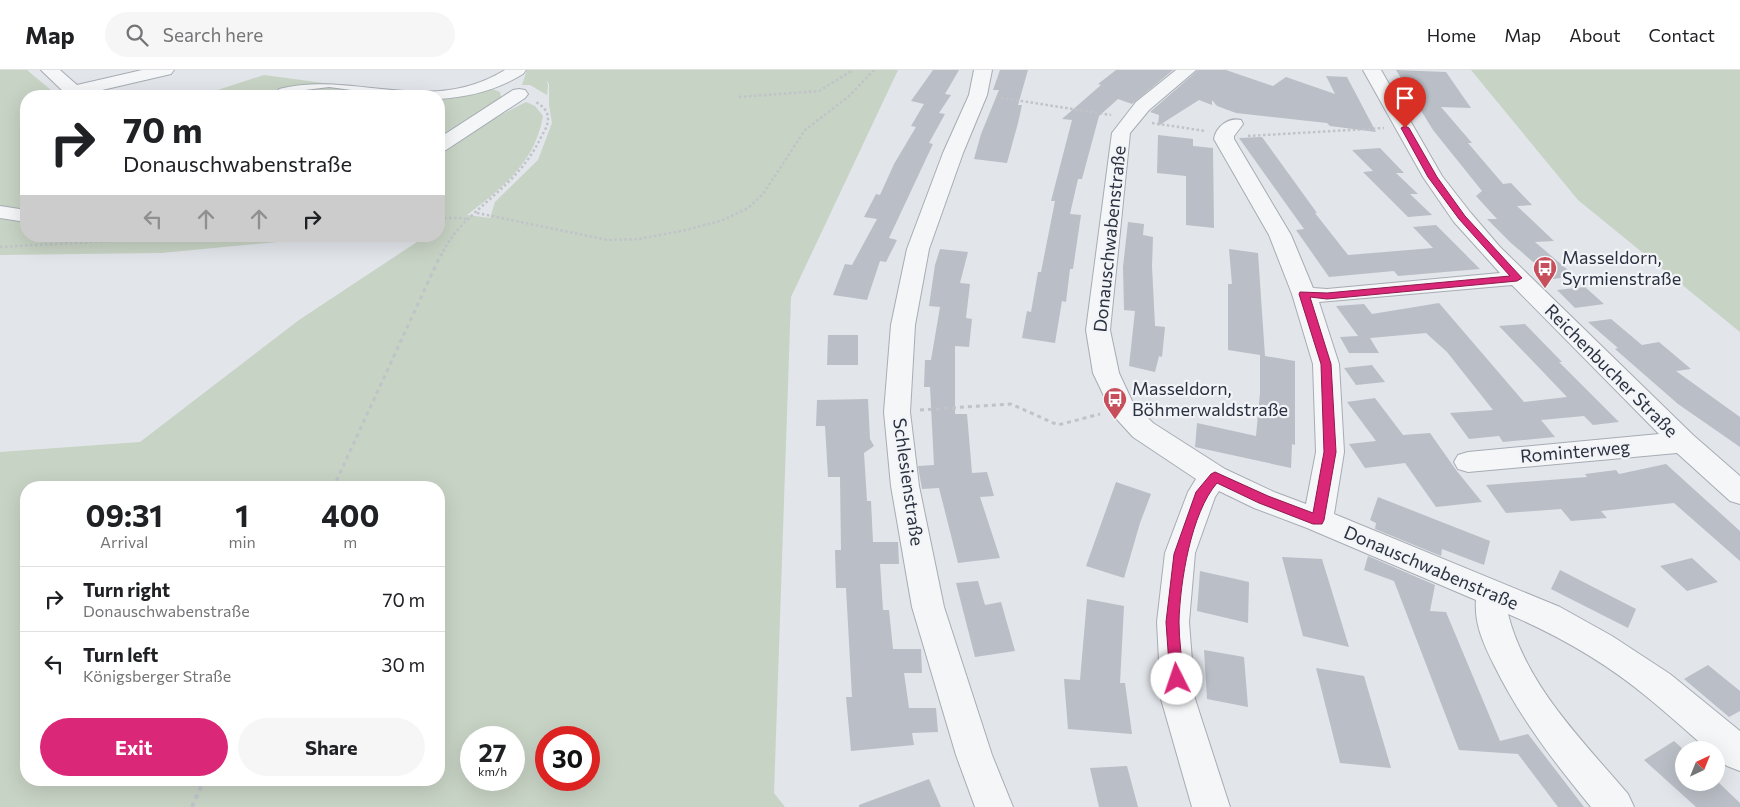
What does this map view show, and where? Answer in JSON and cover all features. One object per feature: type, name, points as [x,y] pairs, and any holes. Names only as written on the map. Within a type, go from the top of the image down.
[{"type":"street","points":[[50,70],[72,90]]},
{"type":"street","points":[[91,90],[165,70]]},
{"type":"street","points":[[355,81],[377,70]]},
{"type":"street","points":[[445,94],[496,82],[517,70]]},
{"type":"street","name":"Donauschwabenstraße","points":[[1187,70],[1152,96],[1139,120],[1122,133],[1098,330],[1106,373],[1122,408],[1142,430],[1215,477],[1264,500],[1318,520],[1550,617],[1600,646],[1658,685],[1740,754]]},
{"type":"street","name":"Reichenbucher Straße","points":[[1372,70],[1433,177],[1462,218],[1517,278],[1683,442],[1740,493]]},
{"type":"street","points":[[288,90],[308,80],[338,78],[391,90]]},
{"type":"street","points":[[445,142],[518,94],[496,82]]},
{"type":"street","name":"Schlesienstraße","points":[[980,82],[918,249],[903,325],[897,412],[905,486],[928,606],[974,755],[994,807]]},
{"type":"street","points":[[1240,130],[1224,135],[1224,139],[1280,236],[1304,294],[1326,364],[1330,452],[1318,520]]},
{"type":"street","points":[[0,212],[20,215]]},
{"type":"street","points":[[1304,294],[1327,296],[1517,278]]},
{"type":"street","name":"Rominterweg","points":[[1468,462],[1683,442]]},
{"type":"street","points":[[1211,807],[1178,698],[1172,622],[1180,554],[1202,492],[1215,477]]},
{"type":"street","points":[[1492,593],[1492,610],[1498,639],[1521,685],[1556,737],[1615,807]]},
{"type":"path","points":[[739,97],[819,91],[853,70]]},
{"type":"path","points":[[476,213],[608,240],[639,239],[670,234],[723,220],[748,208],[763,194],[805,130],[848,97],[874,70]]},
{"type":"path","points":[[980,82],[1139,120],[1205,131]]},
{"type":"path","points":[[336,481],[433,270],[448,242],[454,233],[511,184],[528,164],[539,144],[548,122],[545,110],[533,100],[518,94]]},
{"type":"path","points":[[1240,130],[1405,128]]},
{"type":"path","points":[[445,218],[469,220]]},
{"type":"path","points":[[0,247],[82,242]]},
{"type":"path","points":[[922,410],[1011,404],[1058,425],[1108,412]]},
{"type":"path","points":[[192,807],[201,786]]},
{"type":"green space","points":[[0,70],[27,70],[51,90],[20,90],[20,242],[277,242],[161,253],[0,255]]},
{"type":"green space","points":[[527,70],[898,70],[791,297],[774,793],[785,807],[0,807],[0,452],[140,442],[299,320],[417,242],[445,242],[445,97],[492,89],[500,92],[501,97],[476,116],[493,119],[526,102],[535,106],[543,116],[533,148],[525,161],[493,195],[467,215],[490,218],[495,202],[538,160],[552,123],[549,105],[549,84],[546,80],[548,85],[547,95],[530,85],[522,85]]},
{"type":"green space","points":[[1471,70],[1740,70],[1740,332],[1578,200]]},
{"type":"green space","points":[[264,75],[375,90],[218,90]]},
{"type":"building","points":[[933,70],[959,70],[945,94],[951,95],[939,113],[945,114],[929,143],[933,144],[889,238],[897,240],[886,262],[880,261],[867,300],[833,295],[845,264],[852,265],[877,219],[864,217],[876,194],[880,195],[894,164],[916,127],[911,126],[924,104],[911,101]]},
{"type":"building","points":[[1000,70],[1028,70],[1018,105],[1022,105],[1007,163],[974,159],[981,134],[999,90],[993,90]]},
{"type":"building","points":[[1116,70],[1173,70],[1132,104],[1118,99],[1099,116],[1082,179],[1078,179],[1070,214],[1081,215],[1073,269],[1070,269],[1066,302],[1062,301],[1055,343],[1022,338],[1027,311],[1031,312],[1038,272],[1041,272],[1055,201],[1051,201],[1072,120],[1062,119],[1101,85],[1098,84]]},
{"type":"building","points":[[1198,70],[1226,70],[1273,86],[1286,77],[1335,94],[1326,76],[1347,77],[1376,132],[1330,126],[1327,123],[1236,113],[1217,106],[1212,100],[1212,105],[1199,100],[1158,126],[1159,115],[1150,112]]},
{"type":"building","points":[[1396,70],[1446,72],[1471,108],[1441,107],[1472,143],[1468,143],[1503,184],[1511,183],[1532,205],[1517,206],[1554,241],[1535,242],[1575,276],[1553,279],[1511,243],[1487,219],[1497,219],[1476,196],[1482,191],[1433,130]]},
{"type":"building","points":[[1158,135],[1193,139],[1193,146],[1213,148],[1214,228],[1186,225],[1186,176],[1157,173]]},
{"type":"building","points":[[1262,137],[1317,213],[1315,213],[1348,255],[1433,248],[1413,227],[1436,225],[1480,269],[1398,276],[1394,271],[1329,277],[1296,230],[1304,229],[1239,138]]},
{"type":"building","points":[[1380,148],[1404,173],[1396,173],[1418,194],[1410,194],[1432,215],[1408,217],[1363,172],[1373,171],[1352,150]]},
{"type":"building","points":[[1128,222],[1144,224],[1143,235],[1153,237],[1152,266],[1155,326],[1165,327],[1162,357],[1159,356],[1155,372],[1129,366],[1135,311],[1124,310],[1123,267]]},
{"type":"building","points":[[940,249],[968,252],[960,283],[970,284],[966,318],[972,319],[969,347],[955,346],[955,414],[967,414],[972,473],[987,472],[994,496],[980,497],[1000,558],[958,563],[939,488],[922,489],[918,466],[934,465],[930,387],[924,387],[925,360],[931,360],[940,307],[929,306],[935,265]]},
{"type":"building","points":[[1229,249],[1258,253],[1265,356],[1295,361],[1295,445],[1292,444],[1291,468],[1195,447],[1197,423],[1256,436],[1260,393],[1260,355],[1228,350],[1228,284],[1232,284]]},
{"type":"building","points":[[1585,287],[1604,304],[1575,308],[1557,290]]},
{"type":"building","points":[[1439,303],[1524,402],[1567,397],[1499,326],[1525,324],[1562,362],[1559,362],[1619,422],[1593,425],[1584,416],[1541,420],[1555,437],[1503,442],[1499,436],[1469,439],[1450,413],[1493,410],[1447,352],[1426,333],[1370,338],[1379,353],[1349,353],[1340,337],[1358,336],[1336,306],[1364,304],[1372,314]]},
{"type":"building","points":[[1611,319],[1642,345],[1659,342],[1691,369],[1676,371],[1740,417],[1740,447],[1678,404],[1615,349],[1618,348],[1588,322]]},
{"type":"building","points":[[828,335],[858,335],[858,365],[827,365]]},
{"type":"building","points":[[1372,365],[1385,382],[1356,385],[1344,368]]},
{"type":"building","points":[[1375,398],[1403,435],[1430,433],[1456,470],[1482,502],[1436,507],[1405,463],[1365,468],[1349,444],[1376,441],[1347,402]]},
{"type":"building","points":[[868,399],[870,439],[874,446],[864,453],[867,501],[871,501],[873,542],[898,542],[899,564],[880,564],[883,610],[889,610],[893,649],[921,649],[922,673],[904,673],[909,708],[936,708],[938,732],[912,733],[914,745],[851,751],[846,697],[852,697],[846,588],[836,588],[835,550],[841,550],[840,477],[828,477],[825,426],[816,426],[817,400]]},
{"type":"building","points":[[1666,464],[1740,531],[1740,561],[1674,503],[1601,511],[1607,518],[1571,521],[1561,509],[1506,513],[1486,485],[1587,477],[1585,474],[1616,470],[1619,474]]},
{"type":"building","points":[[1116,482],[1151,494],[1140,523],[1124,578],[1086,566]]},
{"type":"building","points":[[1378,497],[1490,541],[1484,565],[1442,549],[1441,556],[1375,529],[1376,523],[1370,520]]},
{"type":"building","points":[[1368,556],[1435,585],[1430,611],[1446,612],[1500,741],[1528,734],[1584,807],[1558,807],[1518,754],[1459,750],[1394,581],[1364,570]]},
{"type":"building","points":[[1282,557],[1322,559],[1349,647],[1303,636]]},
{"type":"building","points":[[1692,558],[1718,582],[1687,591],[1660,566]]},
{"type":"building","points":[[1560,570],[1636,609],[1628,628],[1551,589]]},
{"type":"building","points":[[1200,571],[1249,582],[1248,623],[1197,611]]},
{"type":"building","points":[[978,581],[985,605],[1001,602],[1015,651],[975,657],[956,583]]},
{"type":"building","points":[[1087,599],[1124,606],[1120,683],[1125,683],[1132,734],[1068,729],[1064,679],[1080,680]]},
{"type":"building","points":[[1204,650],[1244,657],[1248,707],[1207,699]]},
{"type":"building","points":[[1708,665],[1740,691],[1740,711],[1729,717],[1684,679]]},
{"type":"building","points":[[1316,668],[1364,676],[1391,768],[1340,763]]},
{"type":"building","points":[[1675,742],[1675,788],[1644,760]]},
{"type":"building","points":[[1127,766],[1138,807],[1099,807],[1090,768]]},
{"type":"building","points":[[929,779],[941,807],[859,807],[859,805]]},
{"type":"building","points":[[1725,789],[1740,803],[1740,807],[1696,807],[1678,791],[1725,791]]},
{"type":"place","name":"Masseldorn, Syrmienstraße","points":[[1545,289]]},
{"type":"place","name":"Masseldorn, Böhmerwaldstraße","points":[[1115,420]]},
{"type":"route","points":[[1177,679],[1172,622],[1180,554],[1202,492],[1215,477],[1264,500],[1318,520],[1330,452],[1326,364],[1304,294],[1327,296],[1517,278],[1462,218],[1433,177],[1405,128]]}]
